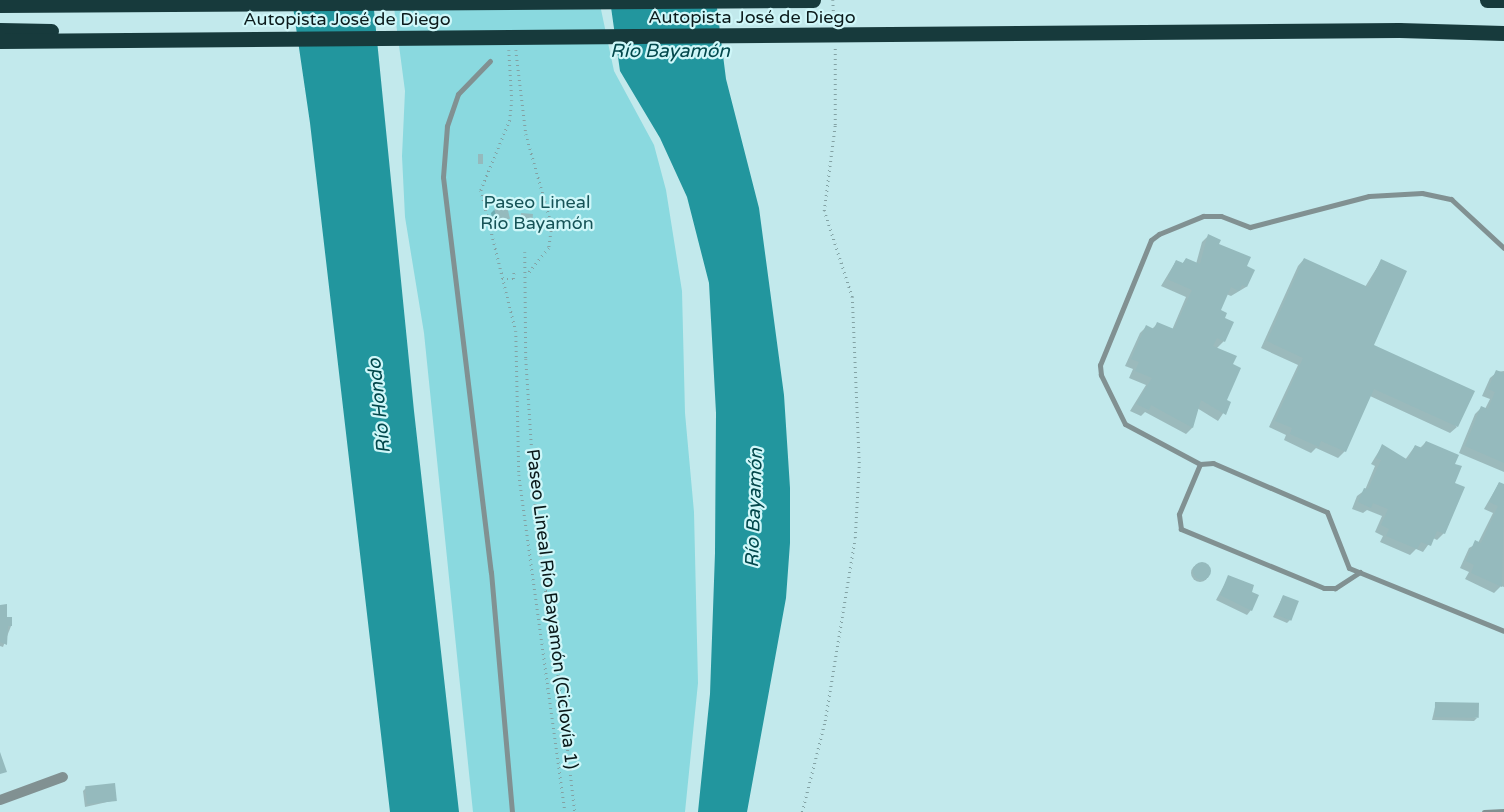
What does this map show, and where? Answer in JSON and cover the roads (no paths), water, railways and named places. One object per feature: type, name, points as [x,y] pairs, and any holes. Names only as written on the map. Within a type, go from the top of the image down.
[{"type":"highway","name":"Autopista José de Diego","points":[[0,5],[813,0]]},
{"type":"highway","points":[[1487,0],[1504,0]]},
{"type":"highway","points":[[0,30],[88,32],[146,39]]},
{"type":"highway","name":"Autopista José de Diego","points":[[0,41],[1399,30],[1504,33]]},
{"type":"street","points":[[0,800],[63,777]]},
{"type":"lane","points":[[490,61],[470,77],[458,94],[447,126],[443,177],[491,572],[512,812]]},
{"type":"lane","points":[[1504,248],[1452,199],[1422,193],[1369,196],[1250,227],[1221,216],[1203,216],[1158,234],[1151,240],[1100,365],[1101,375],[1125,424],[1200,464],[1213,462],[1327,512],[1348,568],[1504,631]]},
{"type":"lane","points":[[1200,464],[1179,514],[1181,529],[1324,588],[1335,588],[1360,572]]},
{"type":"lane","points":[[1484,812],[1504,810]]},
{"type":"water","name":"Río Hondo","points":[[292,0],[373,0],[414,411],[459,812],[390,812],[310,123]]},
{"type":"water","name":"Río Bayamón","points":[[610,0],[716,0],[726,79],[759,208],[784,395],[790,488],[790,543],[786,598],[747,812],[698,812],[710,694],[715,553],[716,413],[709,283],[687,197],[660,138],[620,71]]},
{"type":"park label","name":"Paseo Lineal Río Bayamón","points":[[537,213]]}]
